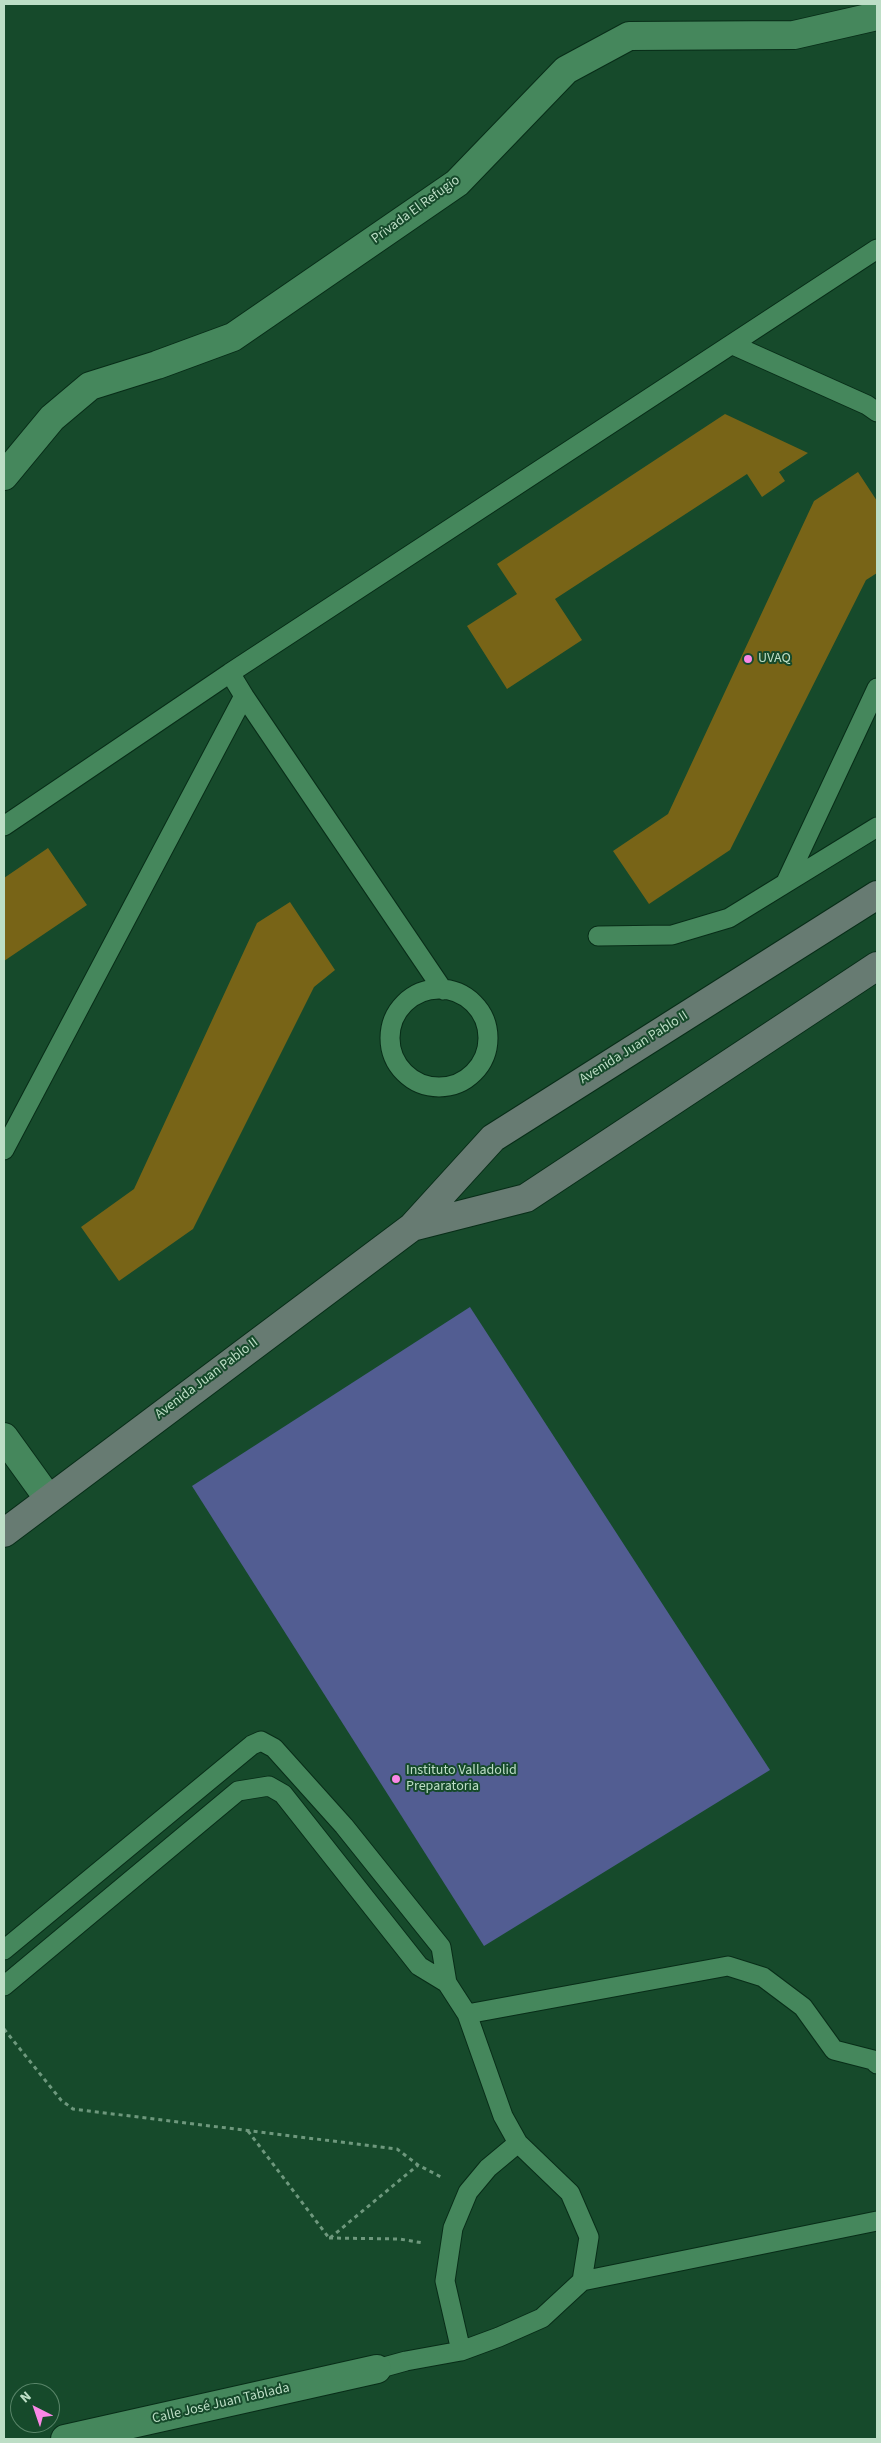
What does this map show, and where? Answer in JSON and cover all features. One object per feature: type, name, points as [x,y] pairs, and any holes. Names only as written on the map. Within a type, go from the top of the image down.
[{"type":"main road","name":"Avenida Juan Pablo II","points":[[4,1533],[48,1498],[412,1227],[493,1138],[877,895]]},
{"type":"main road","name":"Avenida Juan Pablo II","points":[[412,1227],[526,1198],[877,966]]},
{"type":"street","name":"Privada El Refugio","points":[[4,476],[52,418],[90,386],[157,365],[233,337],[457,183],[566,70],[629,36],[794,36],[877,16]]},
{"type":"street","points":[[4,1437],[48,1498]]},
{"type":"street","name":"Calle José Juan Tablada","points":[[65,2439],[377,2369]]},
{"type":"lane","points":[[4,826],[230,673],[877,249]]},
{"type":"lane","points":[[733,345],[867,405],[877,412]]},
{"type":"lane","points":[[230,673],[443,990],[458,993],[472,1002],[482,1015],[487,1030],[487,1046],[482,1062],[472,1074],[459,1083],[442,1087],[427,1086],[412,1080],[400,1069],[392,1054],[390,1038],[393,1022],[400,1008],[420,994],[443,990]]},
{"type":"lane","points":[[786,882],[877,688]]},
{"type":"lane","points":[[4,1150],[244,696]]},
{"type":"lane","points":[[598,936],[672,935],[729,918],[877,827]]},
{"type":"lane","points":[[4,1950],[252,1744],[261,1741],[274,1748],[344,1826],[441,1947],[447,1983],[467,2014],[503,2116],[518,2143],[570,2193],[589,2237],[582,2281]]},
{"type":"lane","points":[[4,1986],[238,1792],[269,1786],[283,1794],[419,1966],[447,1983]]},
{"type":"lane","points":[[467,2014],[728,1966],[763,1977],[803,2007],[834,2050],[873,2060],[877,2064]]},
{"type":"lane","points":[[461,2351],[445,2281],[453,2228],[468,2192],[488,2168],[518,2143]]},
{"type":"lane","points":[[377,2369],[461,2351],[542,2318],[582,2281],[877,2221]]},
{"type":"path","points":[[4,2029],[61,2100],[73,2109],[397,2149],[418,2165],[468,2192]]},
{"type":"path","points":[[248,2130],[329,2238]]},
{"type":"path","points":[[329,2238],[418,2165]]},
{"type":"path","points":[[329,2238],[400,2239],[450,2248]]},
{"type":"shaded area","points":[[470,1307],[770,1770],[484,1946],[192,1486]]},
{"type":"building","points":[[725,414],[808,453],[779,472],[785,481],[762,497],[747,474],[555,599],[582,640],[507,689],[467,626],[517,594],[497,564]]},
{"type":"building","points":[[858,472],[877,501],[877,573],[866,580],[730,850],[649,904],[613,851],[668,814],[814,501]]},
{"type":"building","points":[[48,848],[87,905],[4,961],[4,878]]},
{"type":"building","points":[[290,902],[335,970],[314,987],[193,1229],[119,1281],[81,1227],[134,1189],[257,923]]},
{"type":"place","name":"UVAQ","points":[[748,659]]},
{"type":"place","name":"Instituto Valladolid Preparatoria","points":[[396,1779]]}]
